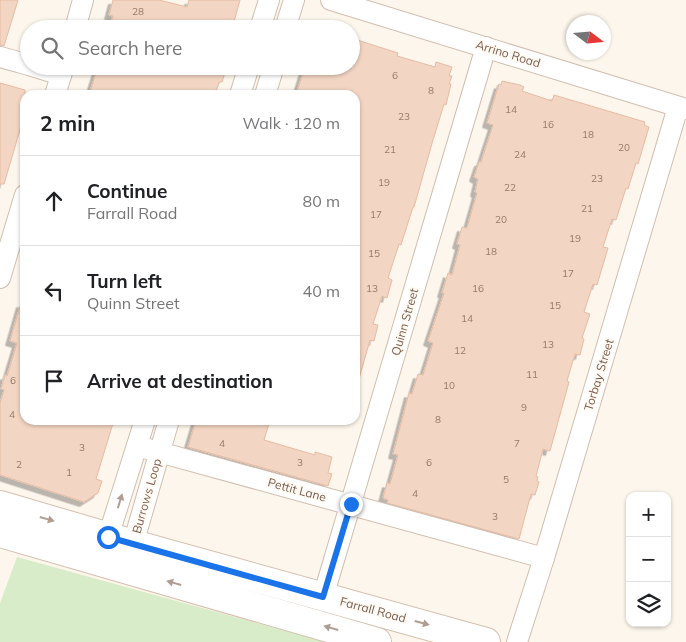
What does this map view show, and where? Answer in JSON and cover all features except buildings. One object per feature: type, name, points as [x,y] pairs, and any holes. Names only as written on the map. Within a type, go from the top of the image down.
[{"type":"main road","name":"Farrall Road","points":[[0,505],[121,541],[486,642]]},
{"type":"main road","points":[[0,533],[378,642]]},
{"type":"street","points":[[77,20],[83,0]]},
{"type":"street","points":[[263,20],[269,0]]},
{"type":"street","points":[[288,20],[294,0]]},
{"type":"street","name":"Arrino Road","points":[[331,0],[682,108]]},
{"type":"street","name":"Quinn Street","points":[[323,597],[486,48]]},
{"type":"street","points":[[0,57],[20,63]]},
{"type":"street","points":[[56,90],[61,75]]},
{"type":"street","points":[[267,90],[271,75]]},
{"type":"street","points":[[244,82],[260,90]]},
{"type":"street","name":"Torbay Street","points":[[517,642],[682,108]]},
{"type":"street","points":[[0,275],[20,211]]},
{"type":"street","name":"Burrows Loop","points":[[121,541],[137,446],[143,425]]},
{"type":"street","name":"Burrows Loop","points":[[113,566],[121,541],[160,452],[168,425]]},
{"type":"street","name":"Pettit Lane","points":[[137,446],[544,558]]},
{"type":"green space","points":[[17,557],[326,642],[0,642],[0,603]]},
{"type":"route","points":[[108,537],[323,597],[351,504]]}]
